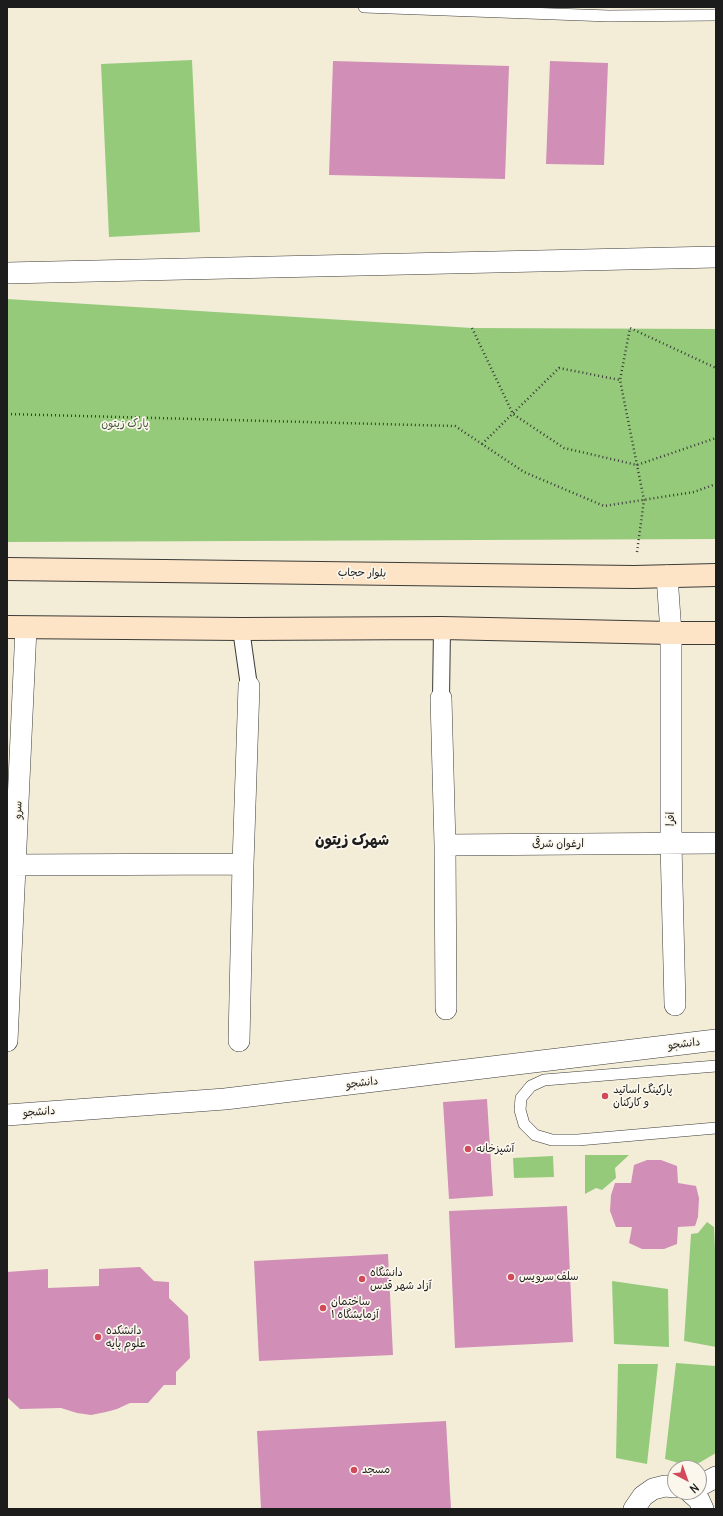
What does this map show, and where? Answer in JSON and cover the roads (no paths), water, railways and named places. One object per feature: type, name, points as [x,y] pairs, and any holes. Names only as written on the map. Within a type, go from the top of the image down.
[{"type":"main road","name":"بلوار حجاب","points":[[7,569],[634,577],[716,575]]},
{"type":"main road","points":[[16,627],[241,629],[442,628],[716,633]]},
{"type":"street","points":[[7,273],[716,257]]},
{"type":"street","name":"افرا","points":[[667,576],[671,633],[671,844],[674,1005]]},
{"type":"street","name":"سرو","points":[[7,1041],[16,627]]},
{"type":"street","points":[[442,628],[441,698],[445,845],[446,1009]]},
{"type":"street","points":[[239,1041],[249,686],[241,629]]},
{"type":"street","name":"ارغوان شرقی","points":[[445,845],[716,843]]},
{"type":"street","points":[[11,865],[243,864]]},
{"type":"street","name":"دانشجو","points":[[7,1115],[225,1099],[716,1040]]},
{"type":"street","points":[[707,1482],[716,1477]]},
{"type":"street","points":[[634,1509],[643,1496],[653,1489],[667,1486]]},
{"type":"street","points":[[698,1500],[703,1509]]},
{"type":"lane","points":[[364,7],[609,16],[716,15]]},
{"type":"lane","points":[[716,1066],[544,1080],[532,1086],[521,1098],[520,1110],[524,1124],[535,1135],[552,1140],[578,1140],[716,1128]]},
{"type":"place","name":"پارکینگ اساتید و کارکنان","points":[[605,1096]]},
{"type":"place","name":"آشپزخانه","points":[[468,1149]]},
{"type":"place","name":"سلف سرویس","points":[[511,1277]]},
{"type":"place","name":"دانشگاه آزاد شهر قدس","points":[[362,1279]]},
{"type":"place","name":"ساختمان آزمایشگاه ۱","points":[[323,1308]]},
{"type":"place","name":"دانشکده علوم پایه","points":[[98,1337]]},
{"type":"place","name":"مسجد","points":[[354,1470]]},
{"type":"district","name":"شهرک زیتون","points":[[352,841]]},
{"type":"park label","name":"پارک زیتون","points":[[125,424]]}]
